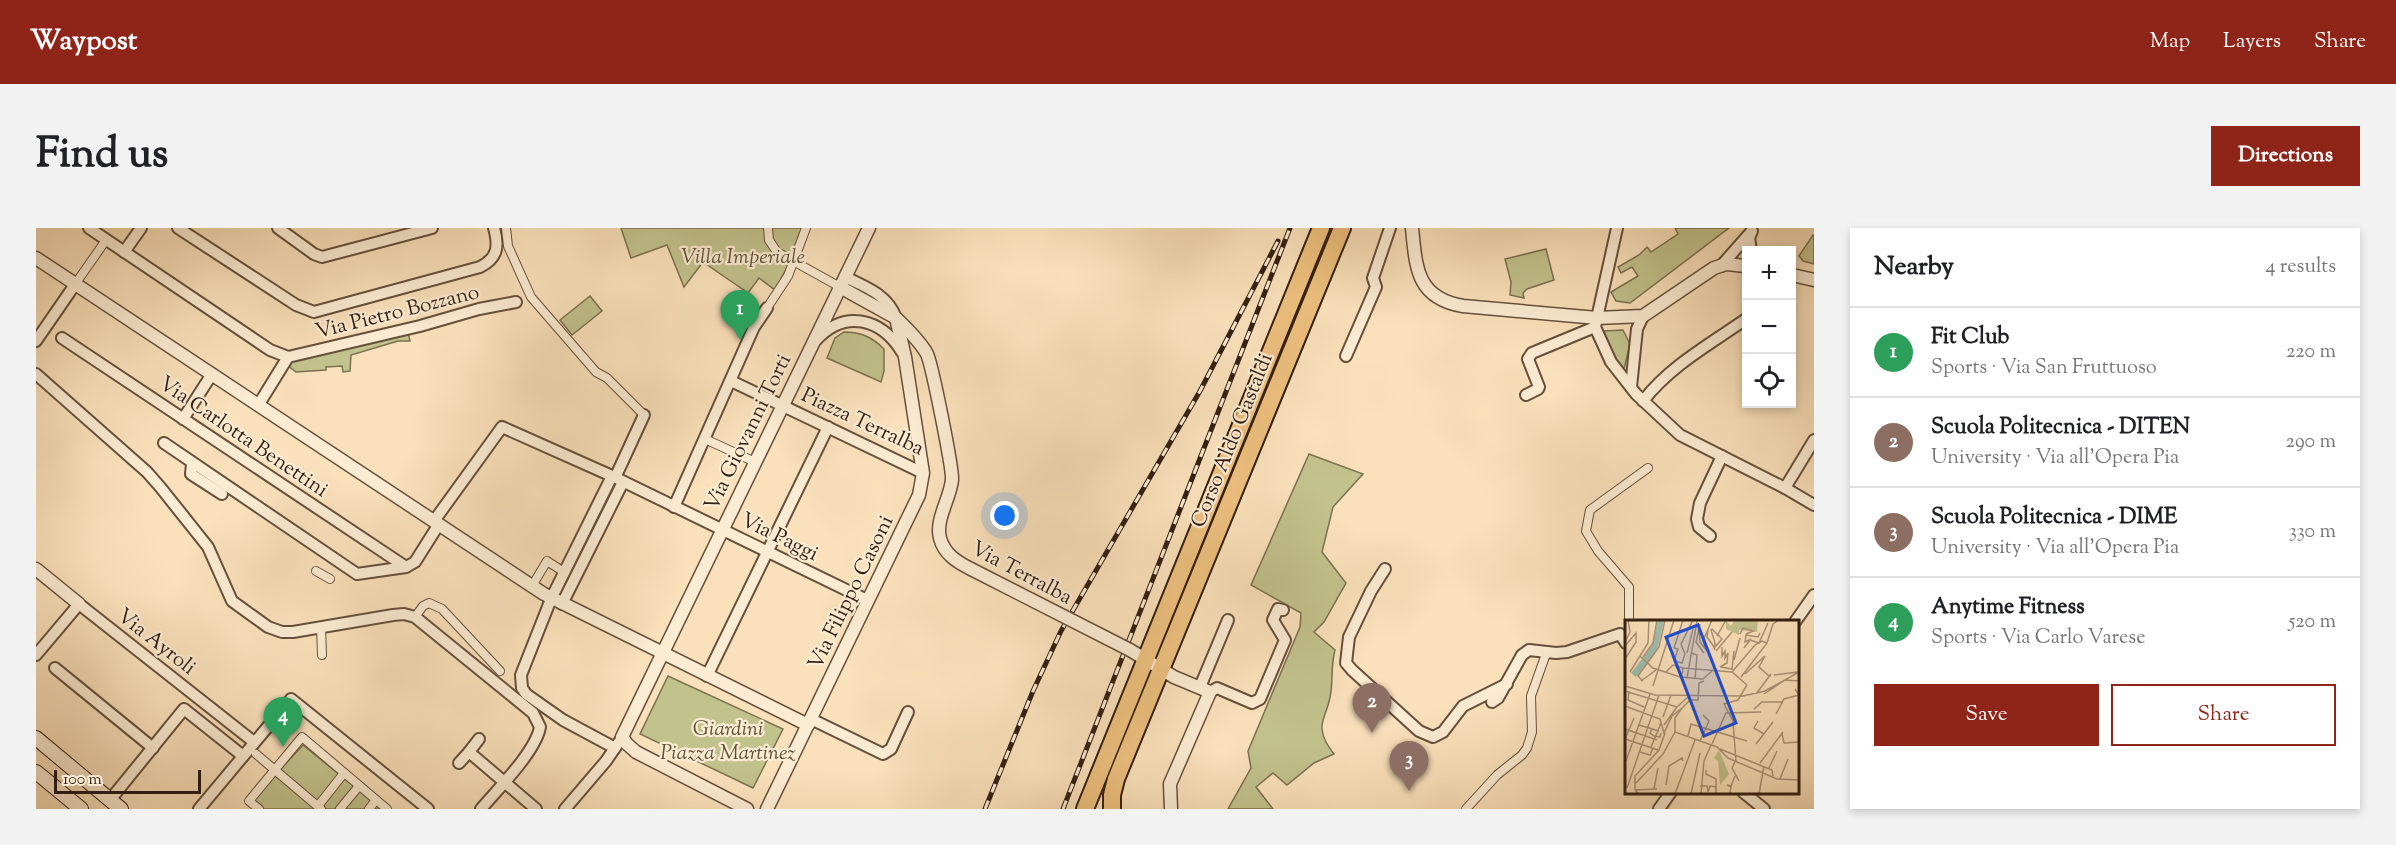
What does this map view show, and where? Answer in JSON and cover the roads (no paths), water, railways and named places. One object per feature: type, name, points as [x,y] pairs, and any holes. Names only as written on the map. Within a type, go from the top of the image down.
[{"type":"main road","name":"Corso Aldo Gastaldi","points":[[1085,809],[1144,658],[1321,228]]},
{"type":"main road","name":"Corso Aldo Gastaldi","points":[[1112,809],[1112,795],[1116,779],[1342,228]]},
{"type":"main road","points":[[36,738],[115,804]]},
{"type":"main road","points":[[36,772],[81,809]]},
{"type":"street","points":[[88,228],[270,350],[288,357],[259,404]]},
{"type":"street","points":[[124,252],[141,228]]},
{"type":"street","points":[[178,228],[296,305],[314,312],[480,267],[503,247],[506,228]]},
{"type":"street","points":[[278,228],[314,254],[322,257],[432,228]]},
{"type":"street","points":[[495,228],[531,297],[589,365],[631,399],[644,415],[617,479],[521,675],[522,688],[526,694],[563,720],[615,748]]},
{"type":"street","points":[[768,228],[769,240],[773,247],[795,261],[843,282],[896,318]]},
{"type":"street","points":[[674,507],[754,327],[795,261],[806,228]]},
{"type":"street","name":"Via Giovanni Torti","points":[[622,737],[869,228]]},
{"type":"street","points":[[1346,356],[1376,287],[1373,278],[1390,228]]},
{"type":"street","points":[[1412,228],[1417,271],[1426,287],[1448,302],[1463,306],[1580,316],[1596,323]]},
{"type":"street","points":[[1608,228],[1614,243]]},
{"type":"street","points":[[1617,228],[1596,323],[1611,362],[1643,400],[1680,435],[1814,505]]},
{"type":"street","points":[[1750,246],[1749,238],[1752,230]]},
{"type":"street","points":[[1721,266],[1752,230]]},
{"type":"street","points":[[36,341],[106,240]]},
{"type":"street","points":[[36,258],[557,602],[707,676],[883,754],[891,749],[908,712]]},
{"type":"street","points":[[1526,394],[1539,387],[1528,359],[1532,353],[1596,323],[1643,316],[1713,268],[1726,264],[1742,266]]},
{"type":"street","points":[[1796,276],[1814,280]]},
{"type":"street","name":"Via Pietro Bozzano","points":[[288,357],[479,309],[516,302]]},
{"type":"street","points":[[1631,387],[1637,329],[1643,316]]},
{"type":"street","name":"Via Terralba","points":[[896,318],[928,356],[953,473],[951,494],[940,521],[939,536],[944,550],[971,569],[1144,658]]},
{"type":"street","name":"Piazza Terralba","points":[[896,318],[905,357],[923,473]]},
{"type":"street","points":[[812,344],[833,327],[844,322],[867,321],[895,340],[905,357]]},
{"type":"street","points":[[1643,400],[1659,380],[1742,322]]},
{"type":"street","name":"Via Carlotta Benettini","points":[[62,338],[406,567]]},
{"type":"street","points":[[36,374],[147,472],[208,547],[232,601],[275,631],[293,632],[393,615],[404,614],[415,617],[538,720],[540,727],[536,741],[481,809]]},
{"type":"street","points":[[183,419],[212,374]]},
{"type":"street","name":"Piazza Terralba","points":[[731,381],[923,473]]},
{"type":"street","name":"Via Paggi","points":[[437,522],[502,427],[617,479],[867,600]]},
{"type":"street","points":[[707,676],[828,427]]},
{"type":"street","points":[[705,439],[754,462]]},
{"type":"street","points":[[1785,488],[1814,440]]},
{"type":"street","points":[[164,443],[357,574],[406,567],[415,562],[437,522]]},
{"type":"street","points":[[1710,536],[1699,527],[1698,511],[1722,456]]},
{"type":"street","points":[[192,464],[191,474],[222,494]]},
{"type":"street","points":[[1627,620],[1629,587],[1598,551],[1586,531],[1590,510],[1648,468]]},
{"type":"street","name":"Via Filippo Casoni","points":[[767,809],[919,495],[923,473]]},
{"type":"street","points":[[557,602],[564,572],[617,479]]},
{"type":"street","points":[[532,586],[547,561],[564,572]]},
{"type":"street","points":[[1385,568],[1349,637],[1346,663],[1352,670],[1419,730],[1433,737],[1443,732],[1463,706],[1507,684]]},
{"type":"street","name":"Via Ayroli","points":[[36,569],[255,748]]},
{"type":"street","points":[[316,571],[330,579]]},
{"type":"street","points":[[1796,620],[1814,595]]},
{"type":"street","points":[[415,617],[423,606],[429,603],[442,609],[500,671]]},
{"type":"street","points":[[36,655],[79,604]]},
{"type":"street","points":[[1144,658],[1162,670],[1205,690],[1217,688],[1252,703],[1260,699],[1285,640],[1273,621],[1278,609],[1283,610]]},
{"type":"street","points":[[1171,809],[1170,784],[1228,620]]},
{"type":"street","points":[[321,627],[322,655]]},
{"type":"street","points":[[1492,702],[1498,698],[1507,684],[1522,655],[1529,650],[1556,654],[1567,652],[1625,631]]},
{"type":"street","points":[[1466,809],[1497,775],[1522,755],[1527,748],[1532,732],[1531,696],[1547,651]]},
{"type":"street","points":[[55,668],[153,748]]},
{"type":"street","points":[[199,809],[243,756],[255,748],[291,699],[428,809]]},
{"type":"street","points":[[115,804],[153,748],[184,710],[243,756]]},
{"type":"street","points":[[259,809],[249,801],[302,737],[387,809]]},
{"type":"street","points":[[565,809],[622,737],[636,752],[747,809]]},
{"type":"street","points":[[459,763],[479,739]]},
{"type":"street","points":[[255,748],[274,770],[320,808],[344,773]]},
{"type":"street","points":[[469,752],[536,809]]},
{"type":"street","points":[[340,809],[359,786]]},
{"type":"street","points":[[1659,809],[1670,794]]},
{"type":"street","points":[[1745,794],[1764,809]]},
{"type":"street","points":[[369,809],[376,800]]},
{"type":"railway","points":[[1063,809],[1290,228]]},
{"type":"railway","points":[[985,809],[1033,691],[1061,631],[1200,391],[1278,241]]},
{"type":"place","name":"Fit Club","points":[[740,340]]},
{"type":"place","name":"Scuola Politecnica - DITEN","points":[[1372,733]]},
{"type":"place","name":"Anytime Fitness","points":[[283,747]]},
{"type":"place","name":"Scuola Politecnica - DIME","points":[[1409,791]]},
{"type":"park label","name":"Villa Imperiale","points":[[743,256]]},
{"type":"park label","name":"Giardini Piazza Martinez","points":[[728,740]]}]
